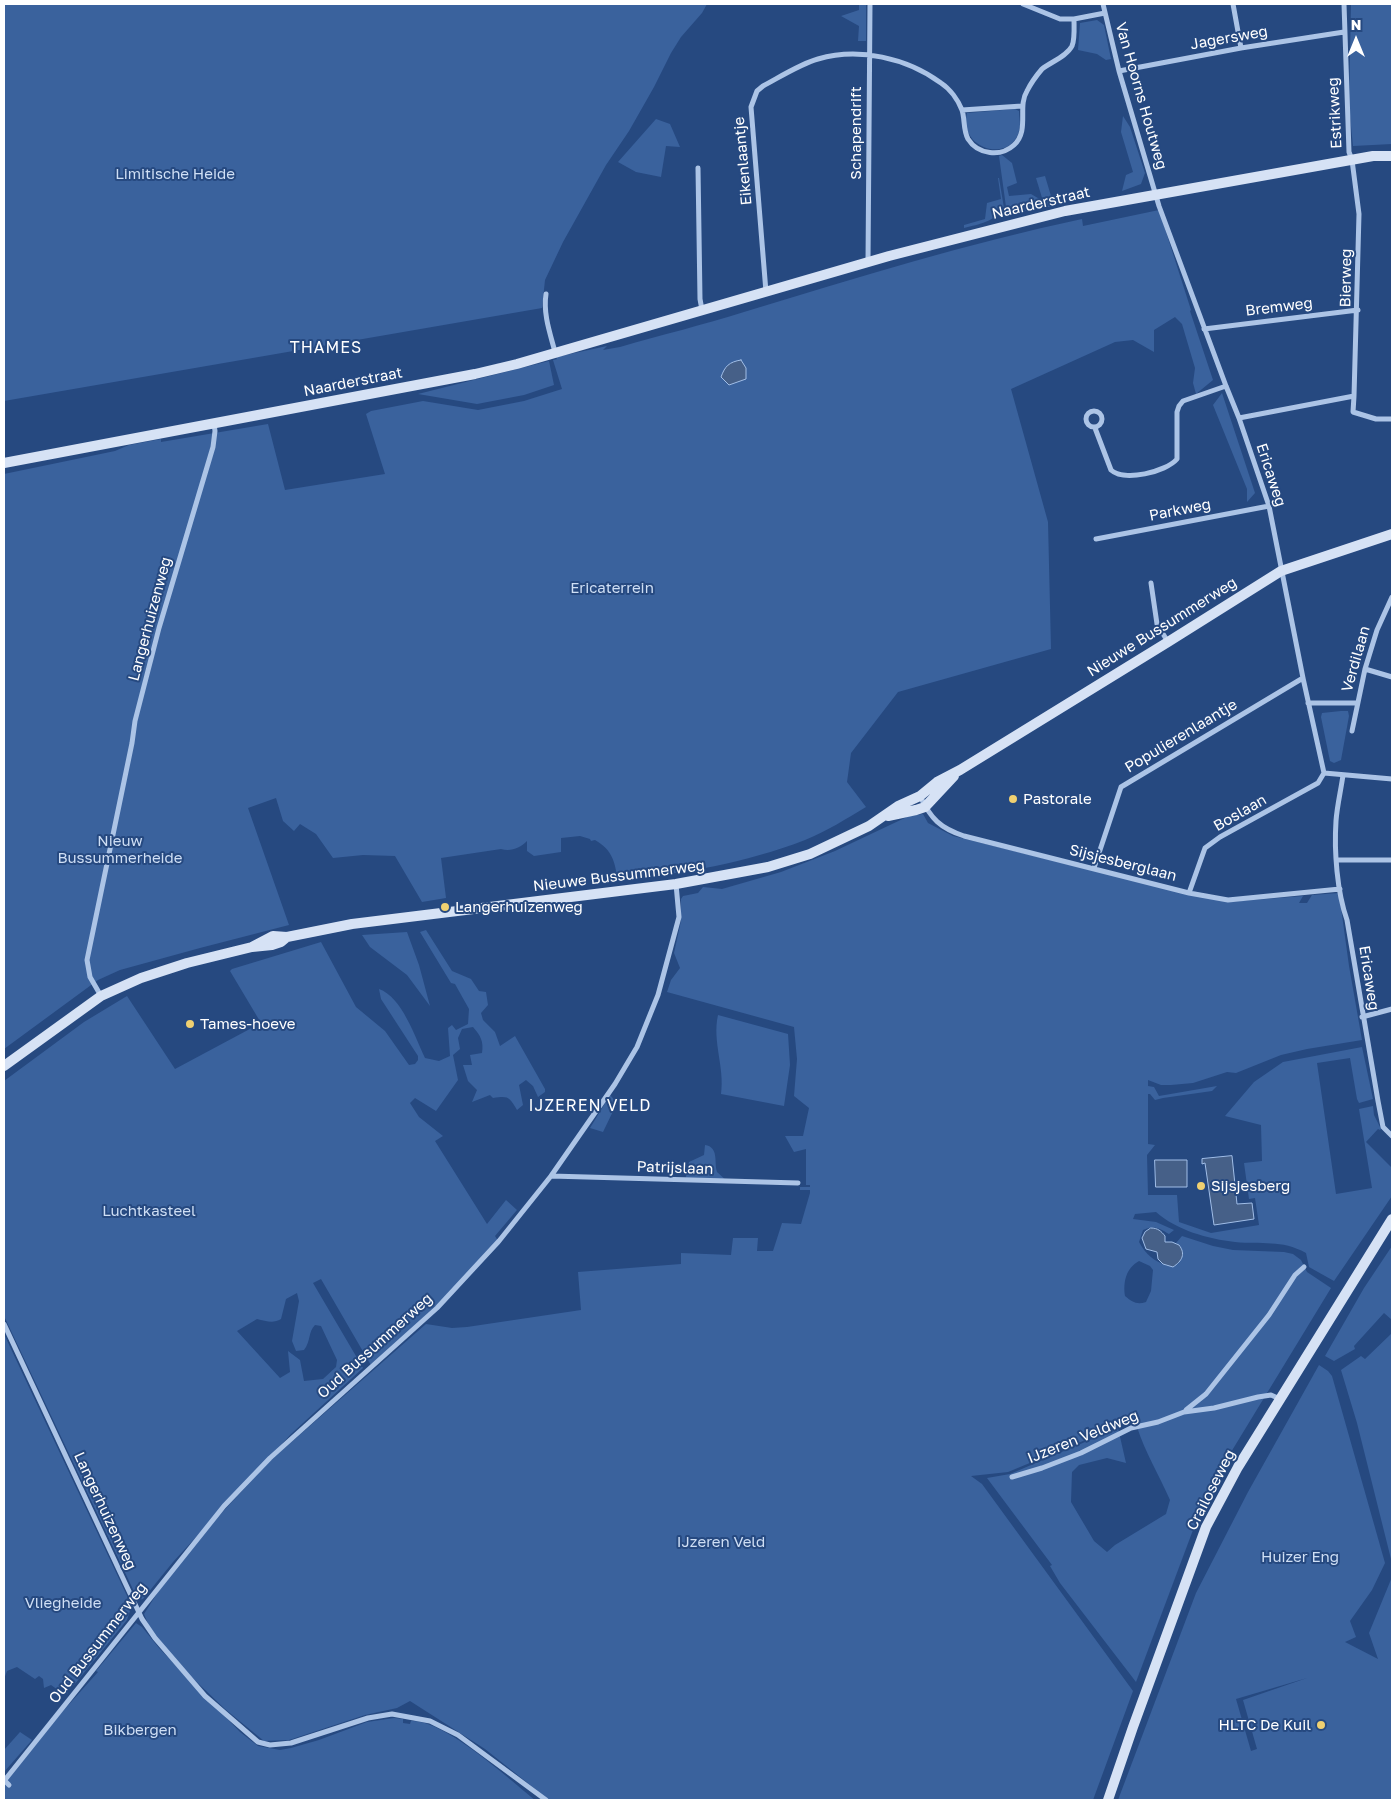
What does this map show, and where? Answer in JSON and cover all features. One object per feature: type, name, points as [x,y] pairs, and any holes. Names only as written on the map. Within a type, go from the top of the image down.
[{"type":"main road","name":"Naarderstraat","points":[[4,463],[475,374],[517,364],[868,262],[1065,211],[1373,156],[1392,156]]},
{"type":"main road","name":"Nieuwe Bussummerweg","points":[[4,1066],[101,996],[141,978],[187,963],[252,946],[272,945],[281,942],[287,937],[352,924],[676,884],[768,867],[802,856],[842,840],[885,816],[898,806],[920,796],[937,782],[960,770],[1017,730],[1168,642],[1281,571],[1392,534]]},
{"type":"main road","name":"Nieuwe Bussummerweg","points":[[885,816],[925,807],[960,770]]},
{"type":"main road","name":"Crailoseweg","points":[[1108,1800],[1206,1527],[1238,1467],[1392,1219]]},
{"type":"street","name":"Schapendrift","points":[[868,262],[870,4]]},
{"type":"street","points":[[1023,4],[1060,19],[1074,19],[1104,13]]},
{"type":"street","name":"Van Hoorns Houtweg","points":[[1103,4],[1119,71],[1156,195]]},
{"type":"street","points":[[1234,4],[1241,48]]},
{"type":"street","name":"Estrikweg","points":[[1344,4],[1349,152],[1352,160]]},
{"type":"street","points":[[1022,106],[962,110],[964,129],[968,140],[976,148],[986,153],[1005,151],[1015,144],[1020,136],[1023,122],[1022,106],[1024,95],[1034,78],[1069,50],[1073,44],[1074,19]]},
{"type":"street","name":"Jagersweg","points":[[1119,71],[1241,48],[1344,32]]},
{"type":"street","name":"Eikenlaantje","points":[[766,292],[751,107],[757,91],[816,59],[828,56],[869,54],[880,56],[928,74],[943,84],[954,96],[962,110]]},
{"type":"street","name":"Bierweg","points":[[1352,160],[1359,214],[1358,310],[1354,396]]},
{"type":"street","points":[[698,168],[700,299],[702,310]]},
{"type":"street","name":"Ericaweg","points":[[1156,195],[1204,329],[1239,418],[1269,506],[1302,678],[1324,773]]},
{"type":"street","points":[[546,294],[544,304],[555,352]]},
{"type":"street","name":"Bremweg","points":[[1204,329],[1358,310]]},
{"type":"street","points":[[1095,428],[1111,470],[1120,475],[1147,474],[1173,464],[1177,459],[1177,412],[1183,401],[1226,386]]},
{"type":"street","points":[[1239,418],[1354,396],[1353,412],[1376,419],[1392,419]]},
{"type":"street","name":"Langerhuizenweg","points":[[101,996],[90,977],[87,960],[92,932],[135,721],[159,628],[213,447],[214,423]]},
{"type":"street","name":"Parkweg","points":[[1096,540],[1269,506]]},
{"type":"street","points":[[1152,583],[1157,624],[1168,642]]},
{"type":"street","name":"Verdilaan","points":[[1352,731],[1365,669],[1377,630],[1392,597]]},
{"type":"street","points":[[1365,669],[1392,677]]},
{"type":"street","name":"Populierenlaantje","points":[[1094,868],[1121,786],[1302,678]]},
{"type":"street","points":[[1308,703],[1357,703]]},
{"type":"street","points":[[1324,773],[1392,779]]},
{"type":"street","name":"Boslaan","points":[[1189,893],[1205,848],[1220,837],[1318,783],[1324,773]]},
{"type":"street","name":"Ericaweg","points":[[1343,775],[1336,820],[1340,889],[1383,1127],[1392,1136]]},
{"type":"street","name":"Sijsjesberglaan","points":[[920,796],[925,807],[938,823],[950,831],[1189,893],[1228,900],[1340,889]]},
{"type":"street","points":[[1337,860],[1392,860]]},
{"type":"street","name":"Oud Bussummerweg","points":[[4,1780],[224,1506],[270,1458],[437,1308],[499,1241],[551,1176],[615,1084],[636,1047],[658,995],[679,917],[676,884]]},
{"type":"street","points":[[1362,1017],[1392,1009]]},
{"type":"street","name":"Patrijslaan","points":[[551,1176],[798,1183]]},
{"type":"street","points":[[1184,1412],[1206,1394],[1269,1315],[1296,1275],[1304,1267]]},
{"type":"street","name":"Langerhuizenweg","points":[[4,1324],[139,1611],[155,1638],[205,1696],[258,1742],[270,1745],[291,1744],[368,1718],[392,1714],[430,1721],[458,1735],[546,1800]]},
{"type":"street","name":"IJzeren Veldweg","points":[[1012,1477],[1081,1453],[1131,1428],[1158,1422],[1184,1412],[1214,1408],[1271,1395],[1280,1399]]},
{"type":"street","points":[[4,1780],[10,1786]]},
{"type":"green space","name":"Limitische Heide","points":[[4,4],[707,4],[671,53],[629,131],[606,165],[563,242],[545,280],[542,308],[4,401]]},
{"type":"green space","points":[[859,4],[866,4],[866,41],[858,41],[859,26],[841,16],[859,10]]},
{"type":"green space","points":[[1351,4],[1392,4],[1392,144],[1353,146],[1349,106]]},
{"type":"green space","points":[[1097,20],[1104,25],[1111,59],[1106,60],[1097,54],[1078,50],[1080,23]]},
{"type":"green space","points":[[1015,109],[1019,111],[1020,126],[1016,138],[1008,146],[998,149],[988,148],[978,144],[970,136],[966,126],[967,113]]},
{"type":"green space","points":[[1123,116],[1130,127],[1145,173],[1141,184],[1122,191],[1126,175],[1133,172],[1121,132]]},
{"type":"green space","points":[[656,119],[670,124],[680,147],[666,146],[661,177],[636,172],[618,162]]},
{"type":"green space","points":[[1002,155],[1012,163],[1017,183],[1007,187],[1009,196],[1031,194],[1043,201],[1036,178],[1045,176],[1054,206],[1007,214],[999,156]]},
{"type":"green space","points":[[998,178],[1004,208],[1000,213],[981,224],[964,228],[964,225],[985,219],[987,203],[1001,199]]},
{"type":"green space","name":"Ericaterrein","points":[[1159,210],[1213,380],[1196,394],[1193,383],[1195,368],[1182,324],[1175,317],[1154,330],[1154,352],[1133,340],[1115,342],[1011,389],[1048,522],[1051,649],[898,692],[851,753],[847,782],[866,807],[821,833],[783,848],[737,861],[642,878],[618,880],[614,861],[606,848],[595,840],[591,841],[580,836],[561,838],[561,852],[534,856],[527,851],[527,841],[512,850],[501,849],[441,858],[446,898],[422,902],[395,856],[363,855],[333,858],[316,834],[300,824],[294,831],[283,821],[276,798],[248,808],[289,925],[120,970],[98,980],[4,1049],[4,474],[115,451],[129,445],[161,439],[161,442],[268,424],[285,490],[385,474],[366,414],[371,411],[423,401],[478,410],[524,401],[562,389],[553,360],[557,359],[556,357],[607,346],[603,350],[620,347],[912,262],[1039,228],[1082,219],[1083,226]]},
{"type":"green space","points":[[549,361],[554,385],[524,395],[477,404],[418,394]]},
{"type":"green space","points":[[1222,393],[1255,493],[1247,502],[1247,489],[1213,405]]},
{"type":"green space","points":[[1348,711],[1349,716],[1341,760],[1334,763],[1330,761],[1321,717],[1322,713]]},
{"type":"green space","name":"IJzeren Veld","points":[[923,814],[928,823],[953,836],[1229,902],[1303,896],[1299,903],[1307,903],[1312,895],[1339,893],[1362,1040],[1281,1055],[1236,1073],[1227,1072],[1193,1083],[1161,1085],[1148,1080],[1148,1086],[1154,1087],[1159,1096],[1217,1086],[1212,1091],[1155,1100],[1148,1094],[1148,1144],[1155,1145],[1147,1155],[1148,1195],[1177,1195],[1179,1222],[1211,1233],[1259,1225],[1255,1198],[1249,1199],[1244,1163],[1262,1161],[1261,1125],[1225,1116],[1254,1082],[1283,1062],[1362,1047],[1373,1099],[1359,1103],[1350,1058],[1317,1063],[1336,1194],[1372,1188],[1359,1109],[1373,1106],[1374,1115],[1381,1129],[1378,1129],[1366,1142],[1392,1168],[1392,1196],[1334,1281],[1309,1267],[1306,1253],[1297,1249],[1280,1244],[1245,1243],[1214,1239],[1183,1229],[1156,1212],[1135,1214],[1133,1219],[1156,1222],[1174,1230],[1169,1234],[1156,1228],[1147,1228],[1143,1230],[1139,1242],[1151,1257],[1168,1266],[1179,1245],[1176,1243],[1182,1236],[1233,1250],[1293,1254],[1301,1260],[1307,1272],[1331,1288],[1225,1462],[1202,1506],[1136,1682],[1060,1583],[1050,1566],[1052,1565],[987,1478],[1010,1474],[1118,1428],[1126,1463],[1107,1458],[1079,1465],[1072,1472],[1071,1502],[1094,1541],[1107,1552],[1115,1545],[1166,1514],[1170,1500],[1144,1445],[1136,1419],[1008,1472],[971,1476],[982,1484],[1133,1691],[1093,1800],[549,1800],[485,1749],[410,1701],[397,1708],[365,1715],[289,1740],[264,1741],[225,1709],[179,1665],[149,1626],[144,1614],[163,1584],[216,1519],[271,1460],[426,1324],[452,1328],[467,1327],[581,1310],[578,1272],[681,1264],[681,1253],[731,1255],[733,1238],[758,1238],[757,1251],[773,1251],[782,1223],[801,1224],[810,1193],[810,1190],[800,1190],[800,1187],[810,1187],[810,1185],[806,1185],[806,1149],[794,1152],[785,1136],[803,1136],[809,1108],[794,1096],[797,1059],[794,1027],[667,992],[671,980],[680,968],[674,953],[681,921],[681,899],[683,896],[698,893],[703,887],[722,889],[781,872],[835,851],[909,816]],"holes":[[[1139,1261],[1150,1266],[1153,1270],[1151,1291],[1146,1302],[1137,1303],[1132,1301],[1125,1296],[1125,1281],[1128,1271]]]},
{"type":"green space","name":"Luchtkasteel","points":[[426,930],[452,971],[471,979],[479,991],[486,992],[488,1005],[481,1013],[483,1020],[495,1032],[500,1046],[515,1036],[545,1089],[545,1092],[538,1097],[533,1086],[526,1080],[519,1085],[523,1105],[517,1110],[512,1102],[505,1097],[493,1098],[490,1095],[472,1102],[477,1090],[468,1081],[463,1065],[472,1065],[470,1055],[482,1053],[481,1038],[473,1027],[462,1029],[458,1038],[460,1049],[453,1055],[458,1080],[436,1111],[415,1098],[410,1103],[419,1117],[443,1136],[435,1141],[487,1224],[506,1200],[517,1210],[495,1236],[500,1244],[372,1367],[321,1279],[313,1283],[363,1368],[291,1434],[173,1562],[143,1599],[138,1600],[4,1316],[4,1081],[84,1022],[127,996],[175,1069],[261,1023],[230,971],[232,969],[321,942],[356,1007],[385,1031],[409,1065],[415,1064],[418,1056],[381,999],[379,989],[387,993],[401,1009],[425,1058],[439,1061],[450,1056],[448,1028],[452,1025],[456,1030],[468,1024],[469,1009],[455,984],[451,983],[420,932]],"holes":[[[297,1293],[299,1301],[292,1341],[296,1351],[304,1350],[315,1325],[321,1326],[337,1360],[336,1367],[323,1379],[304,1381],[300,1360],[288,1351],[290,1372],[280,1378],[237,1331],[257,1319],[269,1322],[278,1321],[281,1319],[286,1299]]]},
{"type":"green space","points":[[407,932],[419,965],[430,1006],[407,975],[370,947],[362,935]]},
{"type":"green space","points":[[718,1015],[788,1034],[790,1065],[784,1106],[721,1094],[722,1084],[716,1035]]},
{"type":"green space","points":[[610,1095],[617,1103],[603,1132],[590,1128]]},
{"type":"green space","points":[[705,1145],[709,1146],[714,1152],[717,1172],[728,1182],[685,1181],[689,1162],[704,1155]]},
{"type":"green space","points":[[1392,1246],[1392,1320],[1384,1313],[1354,1346],[1355,1349],[1334,1361],[1325,1356],[1364,1288]]},
{"type":"green space","points":[[1392,1333],[1392,1563],[1357,1423],[1341,1370],[1361,1356],[1365,1359]]},
{"type":"green space","name":"Vliegheide","points":[[4,1334],[128,1598],[130,1611],[127,1620],[65,1695],[51,1685],[44,1688],[43,1679],[39,1676],[35,1679],[17,1667],[7,1671],[4,1679]]},
{"type":"green space","name":"Huizer Eng","points":[[1319,1365],[1332,1376],[1385,1563],[1372,1590],[1350,1621],[1356,1637],[1345,1642],[1378,1659],[1369,1633],[1392,1577],[1392,1800],[1118,1800],[1196,1593],[1248,1492]],"holes":[[[1307,1678],[1243,1700],[1257,1749],[1251,1751],[1236,1699]]]},
{"type":"green space","name":"Bikbergen","points":[[136,1623],[142,1627],[159,1648],[240,1732],[258,1746],[280,1750],[291,1748],[367,1722],[394,1718],[403,1719],[403,1723],[410,1724],[411,1721],[425,1723],[441,1730],[476,1752],[535,1800],[4,1800],[4,1777],[98,1672],[96,1671]]},
{"type":"green space","points":[[20,1732],[32,1740],[4,1772],[4,1750]]},
{"type":"shaded area","points":[[741,360],[746,368],[746,379],[729,385],[721,377],[730,363]]},
{"type":"shaded area","points":[[1232,1156],[1237,1204],[1252,1203],[1254,1219],[1214,1225],[1205,1163],[1202,1164],[1202,1159]]},
{"type":"shaded area","points":[[1155,1160],[1187,1160],[1187,1187],[1156,1187]]},
{"type":"shaded area","points":[[1151,1228],[1157,1229],[1165,1236],[1165,1242],[1172,1242],[1181,1248],[1182,1257],[1173,1267],[1163,1264],[1158,1259],[1157,1252],[1146,1249],[1142,1238],[1145,1232]]},
{"type":"place","name":"Pastorale","points":[[1013,799]]},
{"type":"place","name":"Langerhuizenweg","points":[[445,907]]},
{"type":"place","name":"Tames-hoeve","points":[[190,1024]]},
{"type":"place","name":"Sijsjesberg","points":[[1201,1186]]},
{"type":"place","name":"HLTC De Kuil","points":[[1321,1725]]},
{"type":"district","name":"THAMES","points":[[326,348]]},
{"type":"district","name":"IJZEREN VELD","points":[[590,1106]]},
{"type":"park label","name":"Nieuw Bussummerheide","points":[[120,850]]}]
